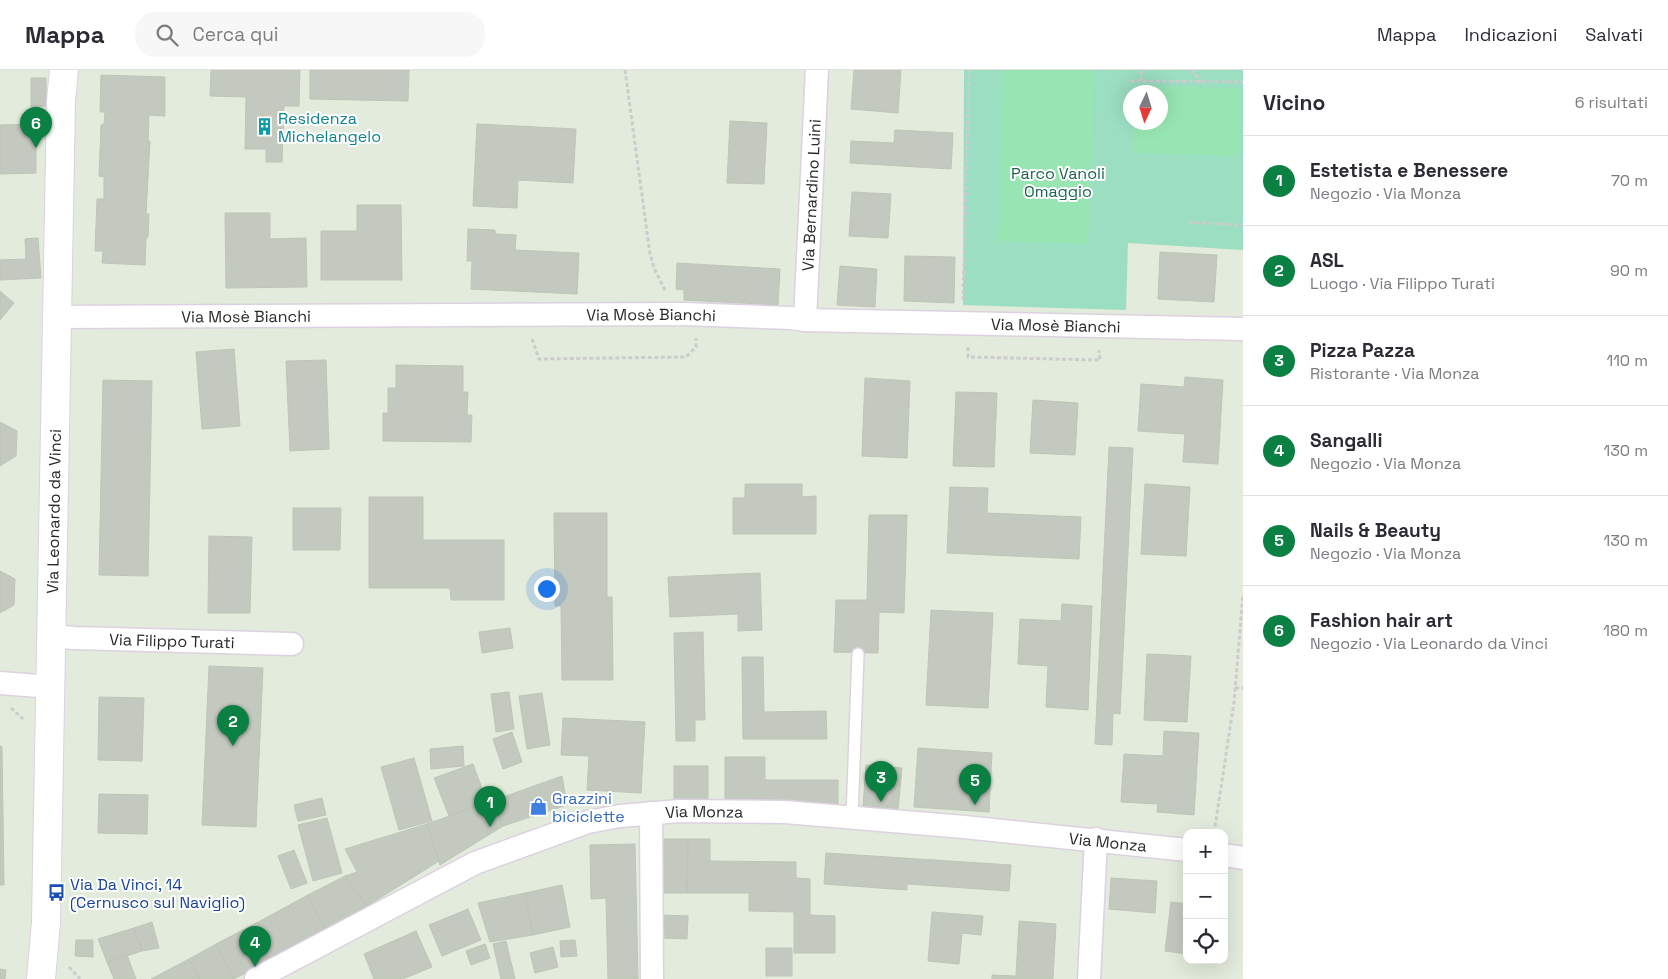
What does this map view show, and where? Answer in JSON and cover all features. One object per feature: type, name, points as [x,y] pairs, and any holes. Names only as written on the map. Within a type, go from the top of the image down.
[{"type":"street","name":"Via Leonardo da Vinci","points":[[41,979],[46,922],[61,101],[64,70]]},
{"type":"street","name":"Via Leonardo da Vinci","points":[[61,101],[74,70]]},
{"type":"street","name":"Via Bernardino Luini","points":[[806,320],[817,70]]},
{"type":"street","name":"Via Mosè Bianchi","points":[[57,317],[684,314],[791,318],[966,331],[1243,329]]},
{"type":"street","name":"Via Filippo Turati","points":[[52,636],[292,644]]},
{"type":"street","points":[[0,683],[51,687]]},
{"type":"street","name":"Via Monza","points":[[256,979],[475,864],[588,822],[620,816],[693,811],[785,812],[1096,839],[1183,850]]},
{"type":"street","points":[[651,813],[652,979]]},
{"type":"street","points":[[1089,979],[1096,839]]},
{"type":"street","points":[[1228,856],[1243,858]]},
{"type":"street","name":"Via Leonardo da Vinci","points":[[46,922],[53,972],[56,979]]},
{"type":"lane","points":[[852,817],[858,654]]},
{"type":"path","points":[[626,70],[652,262],[664,289],[684,314]]},
{"type":"path","points":[[969,70],[966,331],[968,357],[1100,360],[1099,342]]},
{"type":"path","points":[[1141,81],[1142,70]]},
{"type":"path","points":[[1191,70],[1202,81]]},
{"type":"path","points":[[1130,81],[1243,82]]},
{"type":"path","points":[[1188,222],[1243,225]]},
{"type":"path","points":[[531,336],[539,359],[686,357],[696,347],[696,338],[705,338]]},
{"type":"path","points":[[1215,829],[1235,688],[1243,595]]},
{"type":"path","points":[[1235,688],[1243,688]]},
{"type":"green space","name":"Parco Vanoli Omaggio","points":[[964,70],[1243,70],[1243,250],[1128,243],[1126,310],[963,305]]},
{"type":"green space","points":[[1003,70],[1094,70],[1088,244],[998,241]]},
{"type":"green space","points":[[1168,87],[1240,88],[1239,156],[1133,153],[1134,130],[1168,130]]},
{"type":"building","name":"Residenza Michelangelo","points":[[211,70],[300,70],[299,106],[284,106],[282,162],[266,162],[266,149],[245,149],[246,97],[210,96]]},
{"type":"building","points":[[310,70],[409,70],[408,101],[310,99]]},
{"type":"building","points":[[854,70],[901,70],[898,113],[851,109]]},
{"type":"building","points":[[101,75],[165,77],[165,116],[149,115],[148,141],[150,141],[146,214],[149,214],[145,265],[102,263],[103,251],[95,251],[97,199],[104,199],[104,177],[99,176],[101,125],[104,124],[105,112],[100,112]]},
{"type":"building","points":[[31,78],[46,78],[46,106],[31,107]]},
{"type":"building","points":[[730,121],[767,123],[764,184],[727,183]]},
{"type":"building","points":[[36,124],[36,173],[0,174],[0,125]]},
{"type":"building","points":[[477,124],[576,129],[573,183],[518,180],[517,208],[473,206]]},
{"type":"building","points":[[895,130],[953,133],[951,169],[850,163],[851,141],[894,143]]},
{"type":"building","points":[[852,192],[891,194],[888,238],[849,236]]},
{"type":"building","points":[[357,205],[401,205],[402,280],[321,280],[321,231],[357,231]]},
{"type":"building","points":[[225,213],[270,213],[270,239],[306,238],[307,287],[226,288]]},
{"type":"building","points":[[468,229],[495,230],[495,234],[516,235],[515,250],[579,253],[577,294],[471,289],[472,261],[467,261]]},
{"type":"building","points":[[38,238],[41,278],[0,280],[0,260],[26,259],[25,239]]},
{"type":"building","points":[[1160,252],[1217,255],[1214,302],[1158,299]]},
{"type":"building","points":[[905,256],[955,257],[954,303],[904,301]]},
{"type":"building","points":[[677,263],[780,269],[778,305],[684,300],[684,290],[676,289]]},
{"type":"building","points":[[840,266],[877,269],[875,307],[837,305]]},
{"type":"building","points":[[0,291],[14,303],[0,320]]},
{"type":"building","points":[[234,349],[240,426],[202,429],[196,352]]},
{"type":"building","points":[[326,360],[329,449],[290,451],[286,361]]},
{"type":"building","points":[[396,365],[463,366],[463,392],[468,392],[467,415],[472,415],[471,442],[383,441],[383,413],[388,413],[388,388],[396,388]]},
{"type":"building","points":[[1185,377],[1223,380],[1218,464],[1183,462],[1185,434],[1138,431],[1141,384],[1184,387]]},
{"type":"building","points":[[865,378],[910,381],[907,458],[862,456]]},
{"type":"building","points":[[103,380],[152,381],[148,576],[99,575]]},
{"type":"building","points":[[956,392],[997,393],[994,467],[953,466]]},
{"type":"building","points":[[1033,400],[1078,403],[1075,455],[1030,453]]},
{"type":"building","points":[[0,422],[17,431],[16,456],[0,466]]},
{"type":"building","points":[[1109,447],[1133,448],[1120,714],[1113,713],[1112,745],[1095,744]]},
{"type":"building","points":[[745,484],[802,484],[802,497],[816,496],[816,534],[733,534],[733,498],[745,498]]},
{"type":"building","points":[[1145,484],[1190,487],[1186,556],[1141,554]]},
{"type":"building","points":[[950,487],[988,488],[987,513],[1081,517],[1079,559],[947,553]]},
{"type":"building","points":[[369,497],[423,497],[423,540],[504,540],[504,600],[451,600],[450,588],[369,588]]},
{"type":"building","points":[[293,508],[341,508],[340,550],[293,550]]},
{"type":"building","points":[[554,513],[607,513],[607,597],[612,597],[613,680],[562,680],[561,606],[555,606]]},
{"type":"building","points":[[869,515],[907,515],[904,613],[879,612],[878,653],[834,652],[836,600],[867,600]]},
{"type":"building","points":[[209,536],[252,537],[250,613],[208,613]]},
{"type":"building","points":[[0,571],[15,579],[14,605],[0,613]]},
{"type":"building","points":[[760,573],[762,630],[738,631],[738,614],[670,617],[668,577]]},
{"type":"building","points":[[1062,604],[1092,606],[1088,710],[1046,707],[1048,666],[1018,664],[1020,619],[1061,621]]},
{"type":"building","points":[[931,610],[993,613],[988,708],[926,705]]},
{"type":"building","points":[[510,628],[513,648],[482,653],[479,632]]},
{"type":"building","points":[[703,632],[705,720],[695,720],[695,741],[676,741],[674,633]]},
{"type":"building","points":[[1147,654],[1191,656],[1187,722],[1144,720]]},
{"type":"building","points":[[742,657],[763,657],[764,712],[826,711],[827,739],[743,739]]},
{"type":"building","points":[[209,666],[263,668],[256,827],[202,825]]},
{"type":"building","points":[[509,692],[514,729],[496,732],[491,694]]},
{"type":"building","points":[[542,693],[550,745],[527,749],[519,696]]},
{"type":"building","points":[[99,697],[144,698],[142,761],[98,760]]},
{"type":"building","points":[[563,718],[645,722],[641,793],[587,790],[589,756],[561,755]]},
{"type":"building","points":[[1164,731],[1199,733],[1194,815],[1157,812],[1158,804],[1121,802],[1124,754],[1163,756]]},
{"type":"building","points":[[512,732],[522,762],[503,769],[493,739]]},
{"type":"building","points":[[0,746],[2,747],[4,885],[0,885]]},
{"type":"building","points":[[463,746],[464,766],[431,769],[430,749]]},
{"type":"building","points":[[918,748],[992,753],[989,812],[914,807]]},
{"type":"building","points":[[725,757],[765,757],[765,780],[838,780],[838,804],[725,803]]},
{"type":"building","points":[[414,758],[432,821],[399,830],[381,767]]},
{"type":"building","points":[[473,764],[487,802],[449,816],[434,778]]},
{"type":"building","points":[[866,765],[902,768],[898,809],[863,806]]},
{"type":"building","points":[[674,766],[708,766],[708,803],[674,803]]},
{"type":"building","points":[[562,776],[567,805],[503,826],[492,801]]},
{"type":"building","points":[[99,794],[148,795],[147,834],[98,833]]},
{"type":"building","points":[[322,798],[326,815],[298,821],[294,805]]},
{"type":"building","points":[[492,801],[503,826],[440,865],[427,824]]},
{"type":"building","points":[[327,818],[342,873],[313,881],[298,825]]},
{"type":"building","points":[[427,824],[439,861],[367,906],[345,876],[357,872],[345,849]]},
{"type":"building","points":[[658,839],[688,839],[687,893],[658,893]]},
{"type":"building","points":[[688,839],[710,839],[710,861],[796,862],[796,878],[810,879],[810,915],[835,916],[835,953],[794,953],[794,912],[749,911],[749,893],[687,893]]},
{"type":"building","points":[[635,844],[638,979],[608,979],[606,898],[591,899],[590,845]]},
{"type":"building","points":[[294,850],[307,883],[291,889],[278,856]]},
{"type":"building","points":[[826,853],[1011,865],[1009,891],[907,884],[907,890],[824,884]]},
{"type":"building","points":[[345,876],[367,906],[325,930],[308,895]]},
{"type":"building","points":[[1111,878],[1157,881],[1155,913],[1109,909]]},
{"type":"building","points":[[562,885],[570,927],[533,935],[525,893]]},
{"type":"building","points":[[525,893],[533,935],[490,942],[478,903]]},
{"type":"building","points":[[308,895],[325,930],[265,963],[249,927]]},
{"type":"building","points":[[1171,902],[1183,904],[1183,953],[1165,951]]},
{"type":"building","points":[[468,909],[481,940],[442,956],[429,925]]},
{"type":"building","points":[[932,912],[983,916],[981,935],[962,933],[959,964],[928,961]]},
{"type":"building","points":[[661,915],[688,916],[687,939],[660,938]]},
{"type":"building","points":[[1019,921],[1056,924],[1053,979],[992,979],[992,975],[1016,976]]},
{"type":"building","points":[[152,922],[159,948],[142,951],[134,928]]},
{"type":"building","points":[[249,927],[265,963],[234,979],[216,944]]},
{"type":"building","points":[[134,928],[142,951],[107,962],[98,939]]},
{"type":"building","points":[[416,931],[432,967],[403,979],[374,979],[364,954]]},
{"type":"building","points":[[76,940],[93,940],[93,957],[75,956]]},
{"type":"building","points":[[575,940],[577,956],[561,957],[560,941]]},
{"type":"building","points":[[506,941],[515,979],[501,979],[493,944]]},
{"type":"building","points":[[216,944],[234,979],[200,979],[189,959]]},
{"type":"building","points":[[485,944],[490,958],[471,965],[466,951]]},
{"type":"building","points":[[553,947],[558,967],[535,973],[530,953]]},
{"type":"building","points":[[766,948],[792,948],[792,976],[766,976]]},
{"type":"building","points":[[127,955],[136,979],[114,979],[107,962]]},
{"type":"building","points":[[189,959],[200,979],[151,979]]},
{"type":"building","points":[[0,969],[6,970],[5,979],[0,979]]},
{"type":"place","name":"Residenza Michelangelo","points":[[264,127]]},
{"type":"place","name":"Fashion hair art","points":[[36,148]]},
{"type":"place","name":"ASL","points":[[233,746]]},
{"type":"place","name":"Pizza Pazza","points":[[881,802]]},
{"type":"place","name":"Nails & Beauty","points":[[975,805]]},
{"type":"place","name":"Grazzini biciclette","points":[[538,807]]},
{"type":"place","name":"Estetista e Benessere","points":[[490,827]]},
{"type":"place","name":"Via Da Vinci, 14 (Cernusco sul Naviglio)","points":[[56,893]]},
{"type":"place","name":"Sangalli","points":[[255,967]]}]
